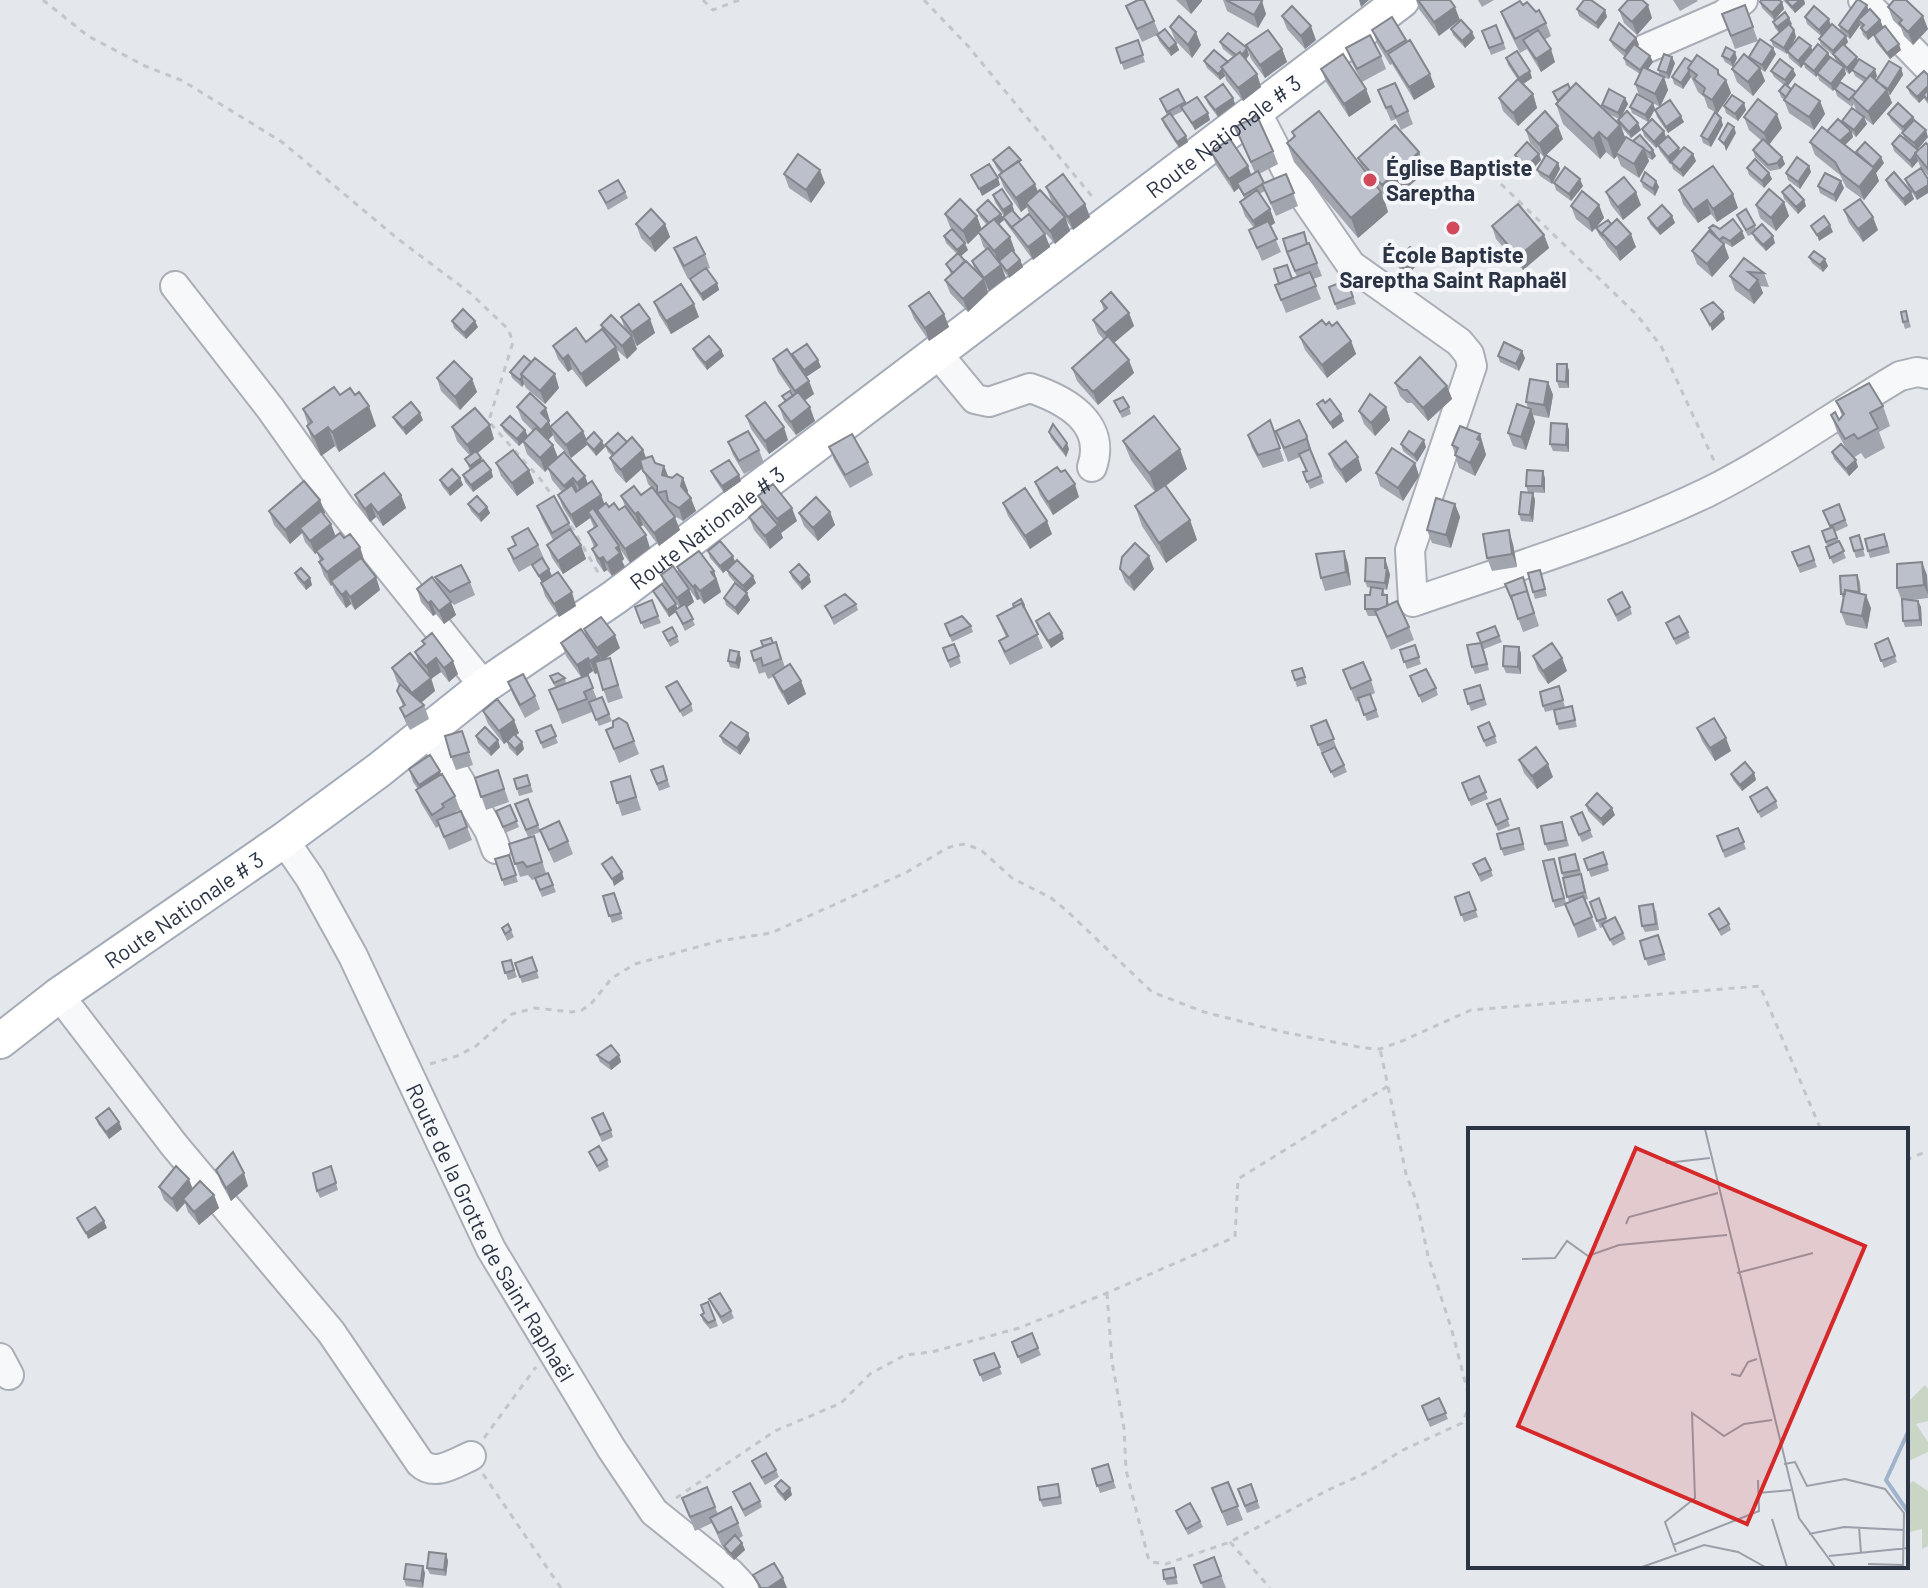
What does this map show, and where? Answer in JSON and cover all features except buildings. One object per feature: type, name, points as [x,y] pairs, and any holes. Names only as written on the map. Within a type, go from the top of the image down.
[{"type":"main road","name":"Route Nationale # 3","points":[[0,1041],[59,995],[284,840],[484,686],[615,597],[1402,0]]},
{"type":"street","points":[[1863,0],[1928,67]]},
{"type":"street","points":[[1645,49],[1727,5]]},
{"type":"street","points":[[1256,111],[1289,175],[1351,265],[1459,342],[1469,354],[1472,366],[1410,550],[1413,602],[1623,529],[1725,483],[1900,376],[1917,372],[1928,374]]},
{"type":"street","points":[[175,286],[270,408],[341,508],[484,686]]},
{"type":"street","points":[[937,353],[970,396],[982,402],[1030,388],[1078,412],[1093,431],[1092,467]]},
{"type":"street","points":[[429,730],[489,830],[496,849]]},
{"type":"street","name":"Route de la Grotte de Saint Raphaël","points":[[284,840],[335,921],[491,1249],[550,1348],[654,1512],[730,1573],[744,1588]]},
{"type":"street","points":[[59,995],[174,1145],[331,1332],[420,1463],[427,1470],[435,1471],[471,1456]]},
{"type":"path","points":[[43,0],[88,36],[145,66],[183,81],[282,142],[398,239],[470,293],[508,329],[513,342],[490,423],[541,480],[615,597]]},
{"type":"path","points":[[703,0],[713,10],[718,10],[739,0]]},
{"type":"path","points":[[924,0],[1006,91],[1112,222]]},
{"type":"path","points":[[1501,184],[1637,315],[1653,335],[1725,483]]},
{"type":"path","points":[[406,1071],[467,1051],[512,1014],[535,1008],[572,1012],[582,1010],[590,1005],[612,978],[635,964],[704,945],[771,933],[907,872],[947,848],[966,844],[982,851],[1012,878],[1051,898],[1152,992],[1204,1012],[1283,1032],[1380,1049],[1471,1010],[1760,986],[1820,1128]]},
{"type":"path","points":[[1380,1049],[1406,1174],[1417,1203],[1428,1256],[1452,1331],[1468,1398]]},
{"type":"path","points":[[654,1512],[775,1431],[841,1403],[870,1374],[905,1355],[932,1352],[1019,1328],[1235,1237],[1238,1179],[1388,1086]]},
{"type":"path","points":[[1908,1159],[1928,1151]]},
{"type":"path","points":[[1107,1293],[1112,1362],[1124,1428],[1126,1470],[1151,1562],[1166,1564],[1230,1542],[1368,1472],[1401,1451],[1455,1429],[1468,1412]]},
{"type":"path","points":[[550,1348],[471,1456],[561,1588]]},
{"type":"path","points":[[1230,1542],[1270,1588]]},
{"type":"green space","points":[[1925,1385],[1928,1389],[1928,1421],[1916,1424],[1928,1442],[1928,1452],[1911,1460],[1908,1459],[1908,1402]]},
{"type":"green space","points":[[1913,1481],[1928,1491],[1928,1546],[1922,1549],[1922,1529],[1908,1532],[1908,1485]]},
{"type":"place","name":"Église Baptiste Sareptha","points":[[1370,180]]},
{"type":"place","name":"École Baptiste Sareptha Saint Raphaël","points":[[1453,228]]}]
